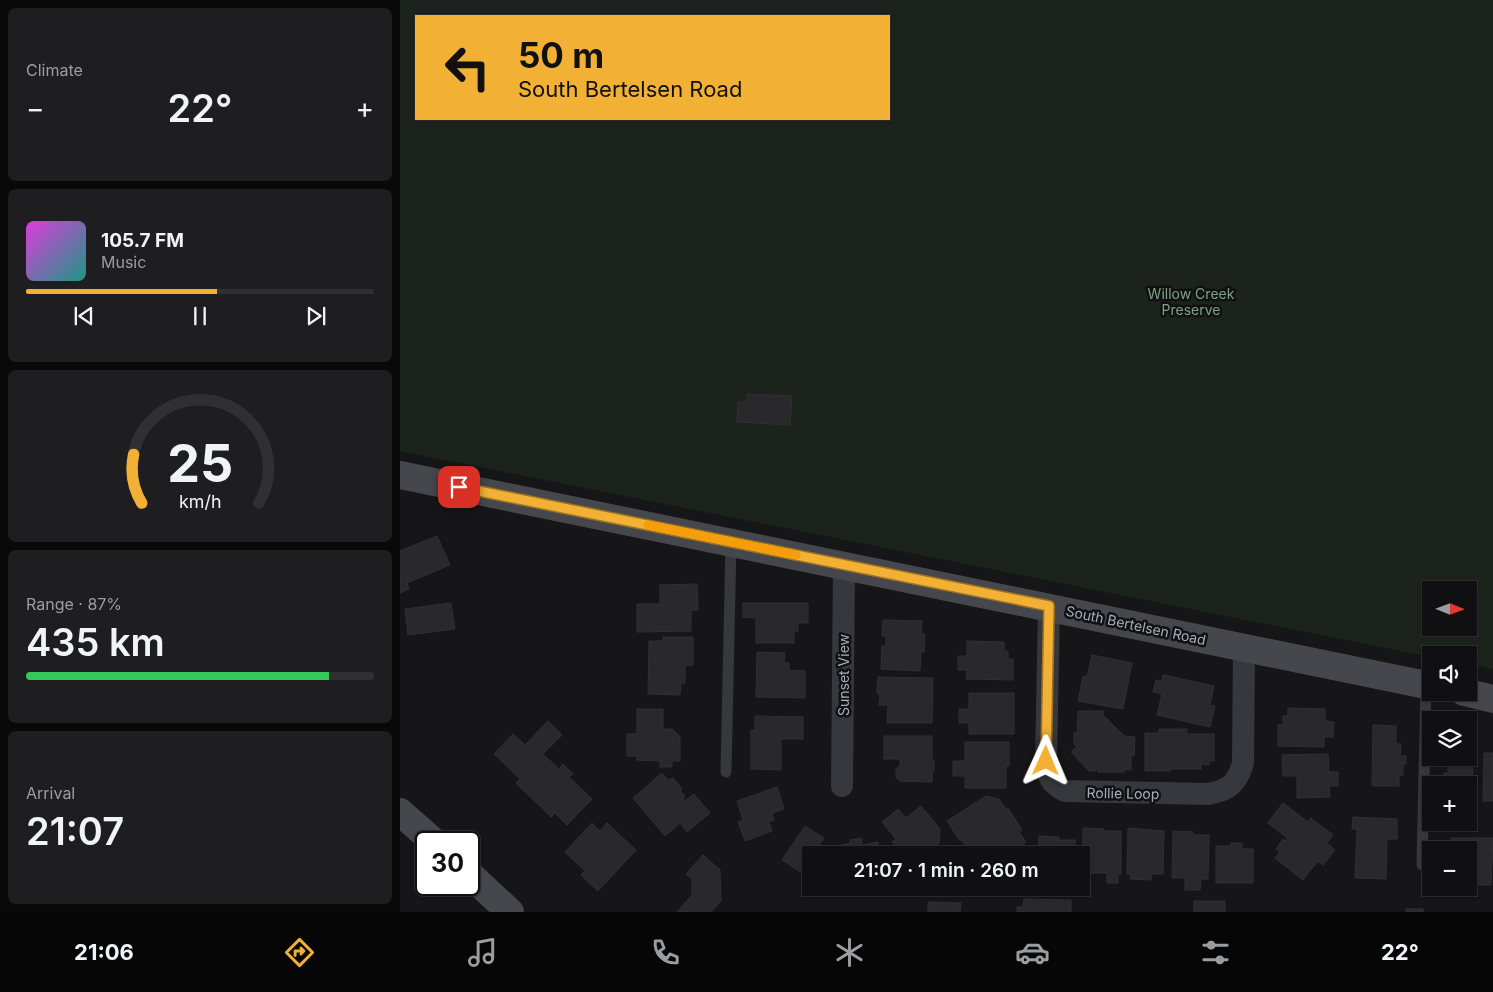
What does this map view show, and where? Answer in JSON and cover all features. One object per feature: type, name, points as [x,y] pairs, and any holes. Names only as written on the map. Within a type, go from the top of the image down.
[{"type":"main road","name":"South Bertelsen Road","points":[[400,475],[1422,684]]},
{"type":"main road","points":[[1477,695],[1493,698]]},
{"type":"main road","points":[[400,812],[422,831]]},
{"type":"main road","points":[[480,884],[510,912]]},
{"type":"street","name":"Sunset View","points":[[842,786],[844,565]]},
{"type":"street","name":"Rollie Loop","points":[[1049,606],[1046,761],[1048,774],[1054,785],[1065,791],[1208,794],[1221,792],[1231,786],[1239,776],[1242,763],[1244,648]]},
{"type":"lane","points":[[726,772],[730,542]]},
{"type":"lane","points":[[1423,841],[1428,701]]},
{"type":"green space","name":"Willow Creek Preserve","points":[[400,0],[1493,0],[1493,669],[1477,666],[1477,646],[1422,646],[1422,655],[400,451]]},
{"type":"building","points":[[747,394],[792,396],[790,425],[737,422],[738,402],[747,402]]},
{"type":"building","points":[[437,536],[450,565],[407,583],[409,589],[400,593],[400,551]]},
{"type":"building","points":[[697,584],[698,610],[691,610],[691,631],[637,632],[637,604],[660,604],[660,585]]},
{"type":"building","points":[[451,603],[455,629],[408,635],[405,609]]},
{"type":"building","points":[[743,603],[808,603],[808,623],[798,623],[798,631],[794,631],[794,643],[756,643],[756,618],[743,617]]},
{"type":"building","points":[[883,620],[922,621],[921,634],[925,634],[924,652],[921,652],[920,671],[881,669],[882,646],[886,646],[886,636],[882,636]]},
{"type":"building","points":[[663,637],[693,637],[693,665],[685,666],[685,683],[681,683],[680,695],[648,694],[649,641],[663,641]]},
{"type":"building","points":[[967,641],[1004,642],[1004,651],[1008,651],[1008,659],[1013,659],[1013,680],[966,679],[967,670],[958,670],[958,656],[967,656]]},
{"type":"building","points":[[757,652],[785,653],[784,663],[789,663],[789,670],[805,671],[805,698],[756,697]]},
{"type":"building","points":[[1092,655],[1132,663],[1123,709],[1078,701],[1083,676],[1087,677]]},
{"type":"building","points":[[1163,675],[1214,686],[1210,705],[1215,706],[1210,727],[1157,715],[1162,694],[1153,692],[1156,680],[1162,681]]},
{"type":"building","points":[[878,677],[933,678],[932,723],[887,723],[888,705],[879,705],[880,696],[877,693]]},
{"type":"building","points":[[969,693],[1014,693],[1014,734],[969,734],[969,723],[959,723],[959,709],[969,709]]},
{"type":"building","points":[[1288,708],[1325,709],[1325,721],[1334,722],[1333,737],[1324,737],[1324,747],[1278,746],[1278,725],[1283,725],[1283,716],[1288,716]]},
{"type":"building","points":[[637,709],[663,709],[663,729],[672,729],[680,737],[680,761],[672,761],[672,767],[660,767],[660,761],[637,760],[637,756],[627,756],[627,734],[637,734]]},
{"type":"building","points":[[1078,711],[1104,711],[1103,715],[1124,736],[1135,737],[1134,756],[1131,756],[1131,770],[1124,769],[1124,772],[1098,772],[1098,768],[1094,772],[1092,770],[1090,772],[1071,752],[1077,747],[1074,744],[1074,733],[1077,733]]},
{"type":"building","points":[[755,716],[803,717],[803,739],[781,739],[781,770],[751,769],[751,730],[755,730]]},
{"type":"building","points":[[548,721],[562,735],[543,754],[559,769],[563,764],[573,774],[569,777],[592,799],[567,825],[555,813],[551,817],[516,783],[520,779],[494,754],[513,734],[525,745]]},
{"type":"building","points":[[1373,725],[1396,726],[1396,744],[1401,744],[1400,756],[1406,756],[1406,764],[1403,764],[1403,775],[1399,775],[1399,786],[1372,786]]},
{"type":"building","points":[[1159,729],[1187,729],[1187,734],[1214,734],[1214,761],[1209,761],[1209,765],[1201,764],[1201,769],[1145,771],[1145,733],[1159,733]]},
{"type":"building","points":[[884,736],[932,736],[934,771],[932,772],[932,782],[900,781],[896,777],[896,769],[900,766],[900,759],[884,759]]},
{"type":"building","points":[[965,742],[1009,742],[1009,766],[1006,766],[1006,788],[965,788],[965,776],[953,776],[953,761],[965,761]]},
{"type":"building","points":[[1484,753],[1493,753],[1493,801],[1483,801]]},
{"type":"building","points":[[1328,754],[1329,772],[1338,772],[1338,786],[1329,786],[1330,797],[1297,798],[1297,776],[1283,776],[1282,755]]},
{"type":"building","points":[[1448,766],[1473,766],[1472,776],[1444,776],[1444,773],[1448,773]]},
{"type":"building","points":[[662,773],[668,780],[673,778],[682,789],[680,791],[685,796],[683,798],[685,801],[694,794],[710,813],[687,832],[680,823],[665,836],[633,798]]},
{"type":"building","points":[[777,787],[784,809],[772,813],[774,820],[769,822],[772,831],[745,841],[738,822],[743,820],[737,801]]},
{"type":"building","points":[[986,796],[999,799],[1006,810],[1008,808],[1022,830],[1019,832],[1026,842],[1020,846],[966,846],[962,840],[960,841],[947,821]]},
{"type":"building","points":[[1283,803],[1308,822],[1311,818],[1333,835],[1327,843],[1335,850],[1323,865],[1318,861],[1303,880],[1275,858],[1280,852],[1276,849],[1283,839],[1285,841],[1287,838],[1268,823]]},
{"type":"building","points":[[921,806],[940,829],[939,843],[936,846],[895,846],[892,842],[896,839],[882,822],[898,809],[906,818]]},
{"type":"building","points":[[1353,817],[1397,819],[1397,839],[1387,839],[1386,879],[1355,878],[1357,829],[1352,829]]},
{"type":"building","points":[[592,823],[600,831],[607,823],[636,850],[598,891],[581,875],[585,871],[565,852]]},
{"type":"building","points":[[805,826],[824,838],[819,845],[821,846],[802,846],[802,873],[782,860]]},
{"type":"building","points":[[1083,828],[1121,831],[1121,874],[1118,874],[1118,883],[1107,883],[1107,873],[1090,873],[1090,846],[1083,846]]},
{"type":"building","points":[[1128,828],[1164,831],[1163,874],[1151,874],[1151,880],[1130,879],[1131,874],[1127,874]]},
{"type":"building","points":[[1173,831],[1193,832],[1193,835],[1209,835],[1208,879],[1201,879],[1200,890],[1185,890],[1185,878],[1172,878]]},
{"type":"building","points":[[1039,836],[1059,837],[1059,840],[1075,840],[1075,846],[1038,846]]},
{"type":"building","points":[[861,838],[862,845],[878,842],[879,846],[837,846],[851,843],[850,840]]},
{"type":"building","points":[[1451,838],[1493,838],[1491,885],[1477,885],[1477,841],[1451,841]]},
{"type":"building","points":[[1231,843],[1242,843],[1242,849],[1253,849],[1253,883],[1216,883],[1216,846],[1231,846]]},
{"type":"building","points":[[703,855],[720,870],[721,901],[711,912],[677,912],[692,895],[692,879],[686,874]]},
{"type":"building","points":[[1024,899],[1071,900],[1071,912],[1017,912],[1017,907],[1023,907]]},
{"type":"building","points":[[1194,901],[1225,901],[1225,912],[1194,912]]},
{"type":"building","points":[[928,902],[961,903],[960,912],[928,912]]},
{"type":"building","points":[[1406,909],[1423,909],[1423,912],[1406,912]]},
{"type":"slow traffic","points":[[648,525],[796,555]]},
{"type":"route","points":[[459,487],[1049,606],[1046,761]]}]
